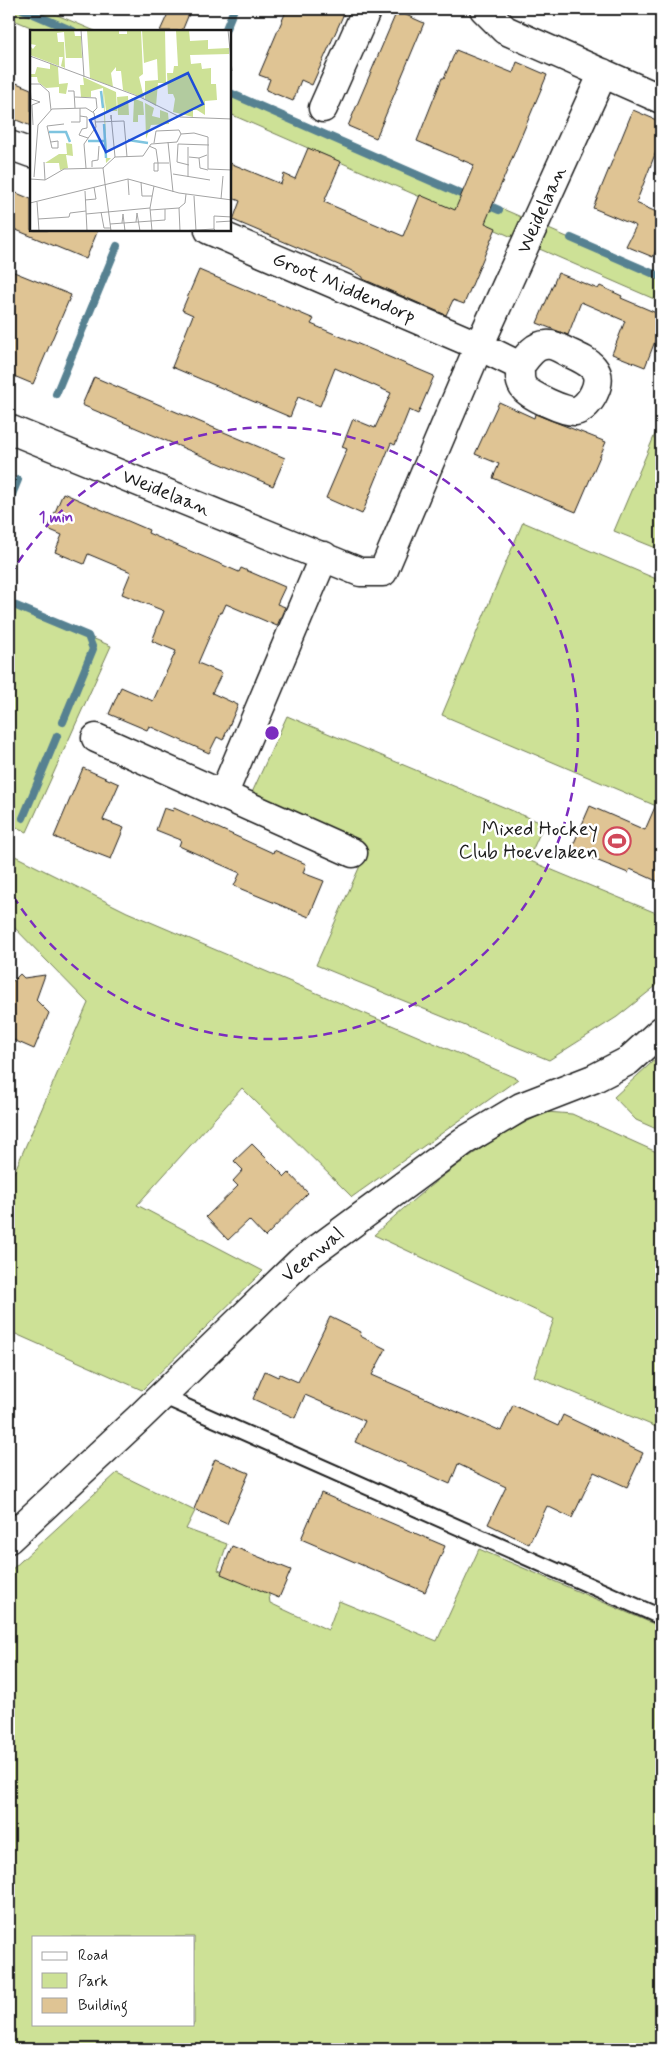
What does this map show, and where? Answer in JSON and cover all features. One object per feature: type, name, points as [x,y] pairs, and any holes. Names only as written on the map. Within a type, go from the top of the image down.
[{"type":"street","points":[[323,108],[367,9]]},
{"type":"street","points":[[484,9],[505,30],[661,99]]},
{"type":"street","name":"Weidelaan","points":[[9,429],[360,572],[383,572],[479,346],[603,73]]},
{"type":"street","points":[[9,145],[30,153]]},
{"type":"street","name":"Groot Middendorp","points":[[211,231],[479,346]]},
{"type":"street","points":[[479,346],[520,366]]},
{"type":"street","points":[[223,795],[324,556]]},
{"type":"street","points":[[96,738],[353,853]]},
{"type":"street","name":"Veenwal","points":[[9,1539],[162,1396],[300,1262],[464,1141],[521,1107],[593,1079],[628,1061],[661,1031]]},
{"type":"lane","points":[[162,1396],[661,1617]]},
{"type":"green space","points":[[9,9],[43,9],[93,30],[38,30],[9,18]]},
{"type":"green space","points":[[231,90],[661,278],[661,302],[231,114]]},
{"type":"green space","points":[[661,420],[661,550],[614,531]]},
{"type":"green space","points":[[523,522],[661,581],[661,808],[442,715]]},
{"type":"green space","points":[[9,603],[111,646],[27,832],[9,824]]},
{"type":"green space","points":[[287,716],[544,824],[528,860],[661,915],[661,982],[617,1017],[549,1060],[316,965],[367,850],[250,797]]},
{"type":"green space","points":[[9,853],[127,912],[518,1079],[352,1197],[242,1088],[137,1205],[263,1271],[142,1390],[9,1331],[9,1184],[88,1003],[9,922]]},
{"type":"green space","points":[[661,1054],[661,1131],[636,1120],[614,1097]]},
{"type":"green space","points":[[547,1112],[572,1114],[661,1154],[661,1429],[534,1376],[554,1319],[374,1235],[434,1183],[477,1151]]},
{"type":"green space","points":[[117,1473],[195,1511],[186,1529],[227,1544],[218,1570],[268,1588],[270,1603],[328,1630],[339,1601],[437,1641],[479,1549],[661,1627],[661,2049],[9,2049],[9,1572]]},
{"type":"building","points":[[170,9],[191,9],[182,30],[160,30]]},
{"type":"building","points":[[287,9],[346,9],[312,85],[301,80],[293,101],[266,90],[270,79],[259,75]]},
{"type":"building","points":[[397,11],[424,23],[376,138],[348,126]]},
{"type":"building","points":[[456,50],[513,73],[517,62],[547,75],[485,223],[496,228],[464,304],[453,300],[446,315],[363,279],[363,277],[348,269],[233,220],[240,201],[231,197],[231,163],[281,184],[284,174],[295,179],[308,148],[341,162],[324,202],[403,236],[420,195],[455,210],[474,165],[417,141],[442,78],[444,78]]},
{"type":"building","points":[[9,80],[30,89],[30,126],[9,117]]},
{"type":"building","points":[[633,110],[661,122],[661,139],[636,203],[661,214],[661,238],[653,257],[626,246],[636,226],[593,208]]},
{"type":"building","points":[[9,190],[30,199],[30,231],[98,231],[86,259],[9,227]]},
{"type":"building","points":[[9,270],[71,295],[33,384],[9,374]]},
{"type":"building","points":[[199,270],[314,319],[311,324],[434,376],[418,414],[409,410],[395,445],[391,443],[362,514],[326,498],[347,449],[342,447],[353,419],[375,428],[391,393],[335,368],[320,406],[298,397],[290,417],[172,367],[193,315],[182,310]]},
{"type":"building","points":[[558,273],[598,289],[600,286],[622,296],[621,298],[661,315],[661,326],[645,367],[612,354],[625,321],[581,302],[568,335],[537,323]]},
{"type":"building","points":[[94,377],[285,458],[273,486],[82,405]]},
{"type":"building","points":[[499,402],[534,418],[535,414],[606,442],[576,512],[493,478],[499,464],[475,454]]},
{"type":"building","points":[[63,493],[149,530],[148,533],[239,572],[241,568],[285,587],[277,604],[285,607],[277,626],[226,604],[222,613],[220,612],[198,663],[222,673],[212,693],[238,705],[223,740],[217,737],[209,753],[149,726],[147,730],[109,714],[121,687],[153,701],[176,651],[152,641],[164,611],[122,594],[131,572],[88,554],[84,564],[55,552],[62,535],[48,529]]},
{"type":"building","points":[[83,768],[119,784],[103,820],[124,828],[111,859],[54,837]]},
{"type":"building","points":[[661,793],[661,883],[630,869],[628,873],[571,850],[590,806],[645,830]]},
{"type":"building","points":[[164,808],[173,811],[174,808],[273,853],[274,850],[306,864],[303,873],[324,881],[309,917],[234,886],[240,873],[179,846],[181,840],[156,830]]},
{"type":"building","points":[[20,974],[24,978],[45,975],[36,1000],[49,1013],[34,1049],[9,1038],[9,985]]},
{"type":"building","points":[[252,1144],[285,1177],[289,1173],[308,1193],[265,1237],[249,1220],[228,1240],[206,1217],[238,1186],[233,1181],[243,1170],[234,1161]]},
{"type":"building","points":[[330,1317],[361,1332],[360,1336],[386,1349],[372,1375],[501,1431],[513,1405],[558,1426],[563,1415],[643,1453],[627,1487],[594,1472],[572,1518],[547,1506],[529,1544],[488,1524],[506,1487],[458,1464],[450,1484],[355,1442],[365,1421],[305,1395],[295,1418],[253,1399],[265,1371],[278,1377],[280,1374],[298,1382]]},
{"type":"building","points":[[215,1459],[249,1473],[227,1524],[194,1509]]},
{"type":"building","points":[[321,1493],[445,1546],[425,1592],[301,1539]]},
{"type":"building","points":[[232,1546],[291,1570],[279,1598],[221,1574]]},
{"type":"waterway","points":[[22,9],[71,30]]},
{"type":"waterway","points":[[225,30],[234,9]]},
{"type":"waterway","points":[[231,93],[470,198]]},
{"type":"waterway","points":[[483,203],[499,210]]},
{"type":"waterway","points":[[571,238],[661,277]]},
{"type":"waterway","points":[[56,394],[117,246]]},
{"type":"waterway","points":[[9,502],[18,480]]},
{"type":"waterway","points":[[9,603],[88,636],[93,649],[63,722]]},
{"type":"waterway","points":[[23,818],[57,736]]},
{"type":"place","name":"Mixed Hockey Club Hoevelaken","points":[[617,841]]}]
